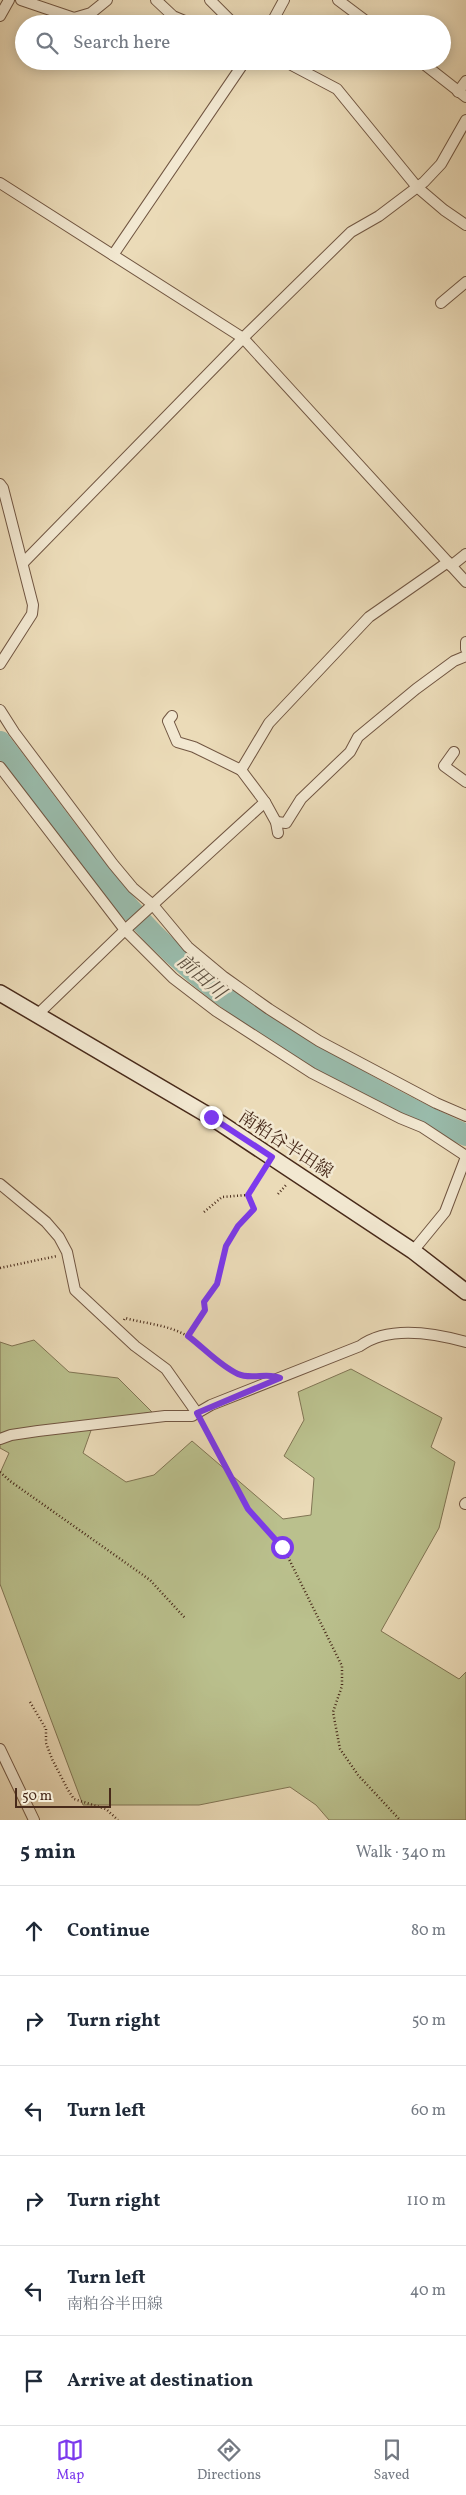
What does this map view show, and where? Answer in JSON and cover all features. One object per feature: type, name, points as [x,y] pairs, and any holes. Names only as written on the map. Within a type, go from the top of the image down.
[{"type":"main road","name":"南粕谷半田線","points":[[0,993],[211,1117],[413,1251],[466,1292]]},
{"type":"street","points":[[0,16],[9,0]]},
{"type":"street","points":[[21,0],[65,15]]},
{"type":"street","points":[[84,15],[91,13],[107,0]]},
{"type":"street","points":[[156,0],[172,15]]},
{"type":"street","points":[[210,0],[225,15]]},
{"type":"street","points":[[275,15],[284,0]]},
{"type":"street","points":[[338,0],[358,15]]},
{"type":"street","points":[[113,255],[239,70]]},
{"type":"street","points":[[302,70],[337,88],[417,186],[444,210],[466,225]]},
{"type":"street","points":[[431,70],[462,95],[466,81]]},
{"type":"street","points":[[23,563],[243,338],[351,232],[379,216],[424,182],[441,164],[466,120]]},
{"type":"street","points":[[0,183],[243,338],[466,582]]},
{"type":"street","points":[[441,303],[466,282]]},
{"type":"street","points":[[0,484],[3,488],[33,605],[32,614],[0,664]]},
{"type":"street","points":[[241,770],[269,723],[369,617],[466,554]]},
{"type":"street","points":[[466,642],[466,649]]},
{"type":"street","points":[[276,822],[286,823],[300,799],[350,752],[358,737],[416,689],[454,662],[466,656]]},
{"type":"street","points":[[0,710],[19,739],[113,864],[188,947],[269,1009],[319,1041],[436,1103],[466,1116]]},
{"type":"street","points":[[172,716],[168,720],[178,742],[194,747],[241,770],[265,802],[276,822],[278,833]]},
{"type":"street","points":[[454,752],[444,766],[466,782]]},
{"type":"street","points":[[0,767],[128,928],[173,978],[216,1011],[312,1073],[400,1118],[422,1127],[466,1157],[446,1212],[413,1251]]},
{"type":"street","points":[[37,1015],[150,907],[265,802]]},
{"type":"street","points":[[0,1184],[46,1222],[60,1237],[67,1252],[75,1290],[135,1346],[166,1369],[197,1413]]},
{"type":"street","points":[[0,1440],[20,1434],[165,1416],[192,1416],[211,1406],[360,1346],[377,1337],[398,1332],[449,1337],[466,1342]]},
{"type":"street","points":[[0,1749],[34,1820]]},
{"type":"path","points":[[248,1195],[272,1157]]},
{"type":"path","points":[[204,1212],[222,1197],[248,1195]]},
{"type":"path","points":[[188,1336],[205,1310],[204,1302],[217,1284],[226,1246],[238,1226],[254,1209],[248,1195]]},
{"type":"path","points":[[0,1268],[48,1259],[67,1252]]},
{"type":"path","points":[[118,1330],[125,1318],[167,1327],[188,1336],[219,1362],[239,1375],[254,1378]]},
{"type":"path","points":[[197,1413],[248,1509],[282,1547],[342,1666],[342,1686],[333,1712],[340,1749],[358,1775],[400,1820]]},
{"type":"path","points":[[0,1472],[150,1580],[185,1618]]},
{"type":"path","points":[[30,1702],[46,1729],[46,1743],[52,1759],[74,1799],[106,1809],[118,1820]]},
{"type":"green space","points":[[34,1340],[69,1372],[118,1378],[152,1412],[94,1422],[83,1453],[126,1482],[154,1475],[192,1441],[283,1519],[311,1515],[314,1478],[284,1456],[304,1420],[298,1392],[351,1369],[442,1418],[431,1447],[455,1462],[439,1528],[381,1631],[459,1679],[466,1672],[466,1820],[329,1820],[316,1805],[290,1787],[199,1805],[83,1805],[0,1584],[0,1473],[9,1453],[0,1448],[0,1342],[12,1346]]},
{"type":"waterway","name":"前田川","points":[[0,742],[112,888],[153,934],[198,976],[247,1013],[299,1046],[394,1100],[466,1135]]},
{"type":"route","points":[[211,1117],[272,1157],[248,1195],[252,1200],[254,1209],[238,1226],[226,1246],[217,1284],[204,1302],[205,1310],[188,1336],[219,1362],[239,1375],[254,1378],[277,1376],[280,1378],[197,1413],[248,1509],[282,1547]]}]
